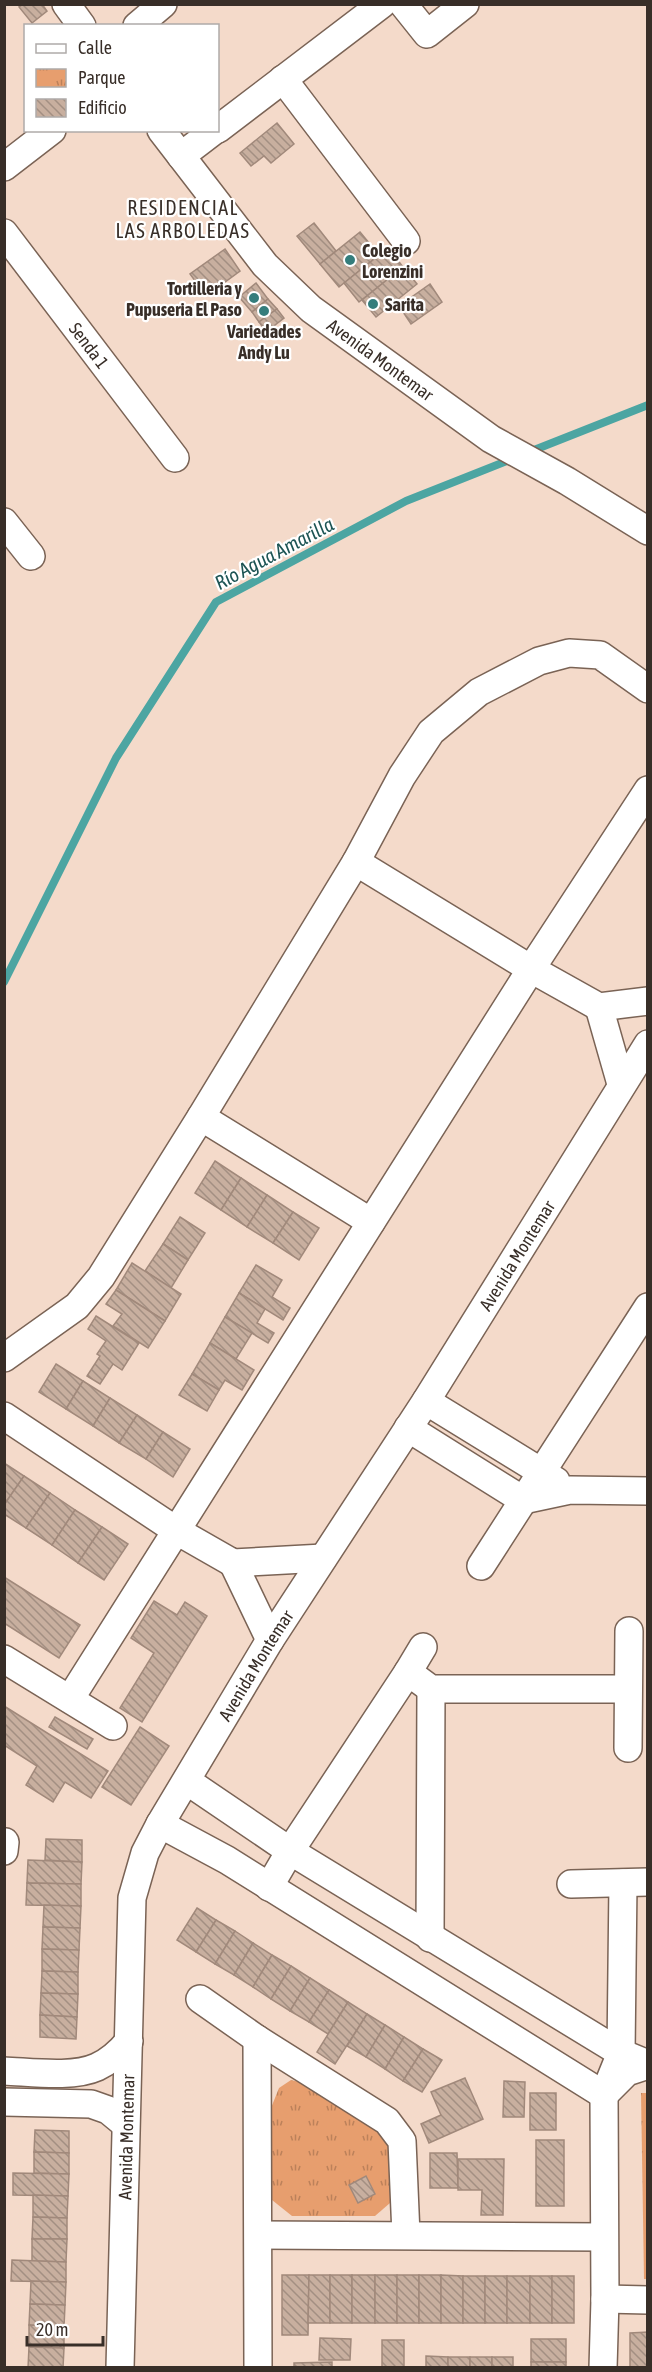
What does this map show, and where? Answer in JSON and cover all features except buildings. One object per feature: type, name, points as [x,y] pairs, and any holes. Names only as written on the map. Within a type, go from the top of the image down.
[{"type":"street","points":[[139,24],[163,4]]},
{"type":"street","points":[[219,128],[382,4]]},
{"type":"street","points":[[403,4],[427,34],[465,4]]},
{"type":"street","points":[[283,79],[406,241]]},
{"type":"street","points":[[4,166],[49,132]]},
{"type":"street","name":"Avenida Montemar","points":[[163,132],[265,265],[311,309],[491,439],[567,481],[648,531]]},
{"type":"street","points":[[181,156],[214,132]]},
{"type":"street","name":"Senda 1","points":[[4,233],[175,458]]},
{"type":"street","points":[[4,522],[31,556]]},
{"type":"street","points":[[4,1358],[50,1328],[77,1306],[112,1260],[356,862],[402,776],[431,732],[479,692],[539,661],[569,653],[600,655],[648,689]]},
{"type":"street","points":[[70,1699],[531,969],[648,790]]},
{"type":"street","points":[[356,862],[531,969],[599,1007],[648,1001]]},
{"type":"street","points":[[599,1007],[621,1084]]},
{"type":"street","name":"Avenida Montemar","points":[[120,2367],[132,1898],[145,1853],[270,1640],[426,1401],[621,1084],[648,1044]]},
{"type":"street","points":[[201,1117],[371,1222]]},
{"type":"street","points":[[481,1566],[648,1307]]},
{"type":"street","points":[[426,1401],[570,1490]]},
{"type":"street","points":[[4,1416],[177,1531],[232,1563],[323,1558]]},
{"type":"street","points":[[408,1428],[523,1500],[570,1490],[648,1491]]},
{"type":"street","points":[[232,1563],[270,1640]]},
{"type":"street","points":[[628,1748],[629,1630]]},
{"type":"street","points":[[269,1887],[423,1647]]},
{"type":"street","points":[[4,1659],[113,1726]]},
{"type":"street","points":[[408,1672],[431,1689],[628,1689]]},
{"type":"street","points":[[430,1938],[431,1689]]},
{"type":"street","points":[[187,1781],[290,1851],[430,1938],[621,2053],[648,2064]]},
{"type":"street","points":[[160,1824],[227,1860],[604,2095]]},
{"type":"street","points":[[4,1851],[5,1842]]},
{"type":"street","points":[[571,1884],[635,1883],[621,2053],[604,2095],[603,2367]]},
{"type":"street","points":[[200,1999],[257,2039],[387,2121],[402,2141],[406,2235]]},
{"type":"street","points":[[257,2039],[260,2235],[258,2367]]},
{"type":"street","points":[[4,2071],[68,2072],[96,2068],[116,2055],[129,2041]]},
{"type":"street","points":[[604,2095],[627,2072],[648,2064]]},
{"type":"street","points":[[4,2102],[91,2104],[108,2110],[125,2124]]},
{"type":"street","points":[[260,2235],[604,2237]]},
{"type":"street","points":[[605,2300],[648,2300]]},
{"type":"green space","points":[[291,2080],[308,2084],[381,2129],[390,2144],[390,2203],[375,2216],[292,2216],[272,2200],[271,2108],[279,2088]]},
{"type":"green space","points":[[641,2093],[648,2093],[647,2279],[644,2279]]},
{"type":"waterway","name":"Río Agua Amarilla","points":[[529,452],[648,405]]},
{"type":"waterway","name":"Río Agua Amarilla","points":[[4,982],[116,758],[216,602],[406,501],[512,459]]},
{"type":"place","name":"Colegio Lorenzini","points":[[350,260]]},
{"type":"place","name":"Tortilleria y Pupuseria El Paso","points":[[254,298]]},
{"type":"place","name":"Sarita","points":[[373,304]]},
{"type":"place","name":"Variedades Andy Lu","points":[[264,311]]},
{"type":"district","name":"RESIDENCIAL LAS ARBOLEDAS","points":[[183,218]]}]
